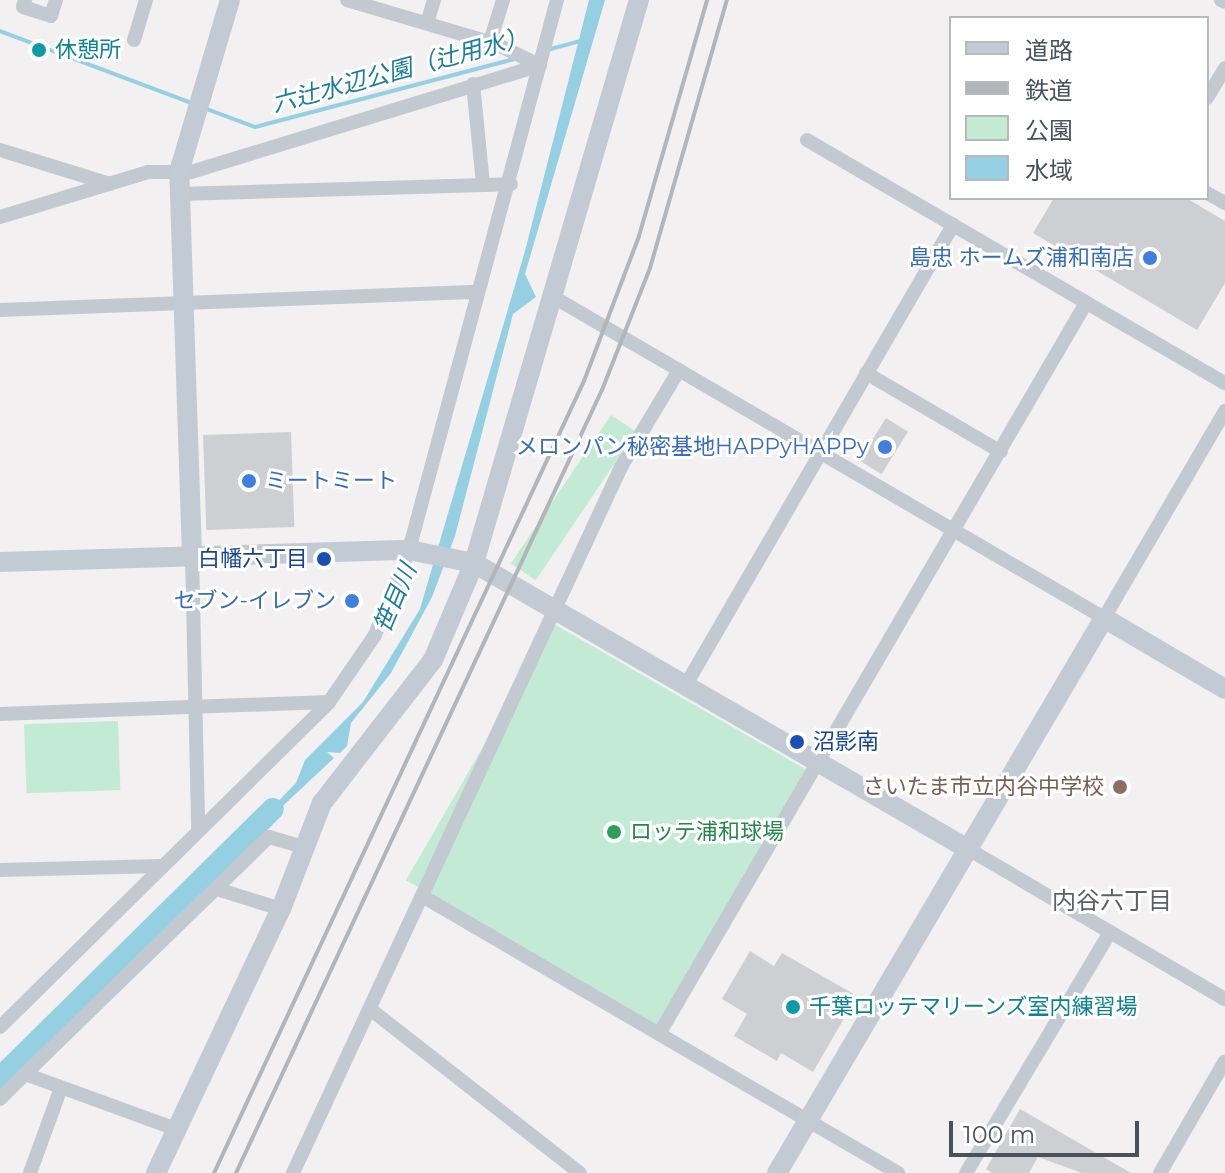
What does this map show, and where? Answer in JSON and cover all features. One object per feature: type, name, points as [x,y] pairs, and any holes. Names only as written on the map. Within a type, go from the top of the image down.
[{"type":"street","points":[[25,0],[23,7],[51,16],[56,0]]},
{"type":"street","points":[[134,40],[146,0]]},
{"type":"street","points":[[198,830],[179,172],[230,0]]},
{"type":"street","points":[[347,0],[490,42],[540,65]]},
{"type":"street","points":[[427,23],[434,0]]},
{"type":"street","points":[[490,42],[503,0]]},
{"type":"street","points":[[0,1027],[329,702],[375,635],[414,551],[478,292],[511,184],[557,0]]},
{"type":"street","points":[[162,1171],[176,1129],[281,909],[332,787],[433,660],[469,562],[639,0]]},
{"type":"street","points":[[0,217],[148,172],[179,172],[540,65]]},
{"type":"street","points":[[1209,95],[1225,68]]},
{"type":"street","points":[[473,84],[483,185]]},
{"type":"street","points":[[807,140],[1225,383]]},
{"type":"street","points":[[0,150],[111,184]]},
{"type":"street","points":[[179,194],[511,184]]},
{"type":"street","points":[[687,683],[953,225]]},
{"type":"street","points":[[0,310],[478,292]]},
{"type":"street","points":[[550,295],[1225,689]]},
{"type":"street","points":[[659,1034],[956,531],[1086,303]]},
{"type":"street","points":[[293,1173],[621,467],[679,370]]},
{"type":"street","points":[[866,373],[1001,452]]},
{"type":"street","points":[[777,1173],[1225,411]]},
{"type":"street","points":[[0,562],[414,551],[469,562],[687,683],[1225,999]]},
{"type":"street","points":[[0,714],[329,702]]},
{"type":"street","points":[[0,1099],[269,837],[305,847]]},
{"type":"street","points":[[0,870],[162,866]]},
{"type":"street","points":[[217,889],[281,909]]},
{"type":"street","points":[[422,896],[898,1173]]},
{"type":"street","points":[[966,1173],[1110,932]]},
{"type":"street","points":[[370,1009],[580,1173]]},
{"type":"street","points":[[0,1011],[16,1011]]},
{"type":"street","points":[[1160,1173],[1225,1061]]},
{"type":"street","points":[[25,1074],[176,1129]]},
{"type":"street","points":[[30,1173],[61,1088]]},
{"type":"green space","points":[[611,415],[636,432],[536,580],[511,563]]},
{"type":"green space","name":"ロッテ浦和球場","points":[[554,624],[807,770],[659,1026],[406,880]]},
{"type":"green space","points":[[118,721],[120,790],[26,793],[24,724]]},
{"type":"water","name":"笹目川","points":[[589,0],[605,0],[525,274],[536,297],[513,314],[455,536],[432,597],[391,673],[351,723],[347,746],[340,753],[327,752],[334,758],[255,832],[251,829],[296,783],[305,760],[363,702],[420,609],[525,251]]},
{"type":"building","name":"島忠 ホームズ浦和南店","points":[[1053,200],[1189,200],[1225,221],[1225,283],[1197,330],[1033,233]]},
{"type":"building","name":"メロンパン秘密基地HAPPyHAPPy","points":[[886,418],[908,432],[882,474],[860,460]]},
{"type":"building","name":"ミートミート","points":[[291,432],[294,527],[206,530],[203,435]]},
{"type":"building","name":"千葉ロッテマリーンズ室内練習場","points":[[750,951],[774,966],[782,953],[857,996],[813,1072],[781,1053],[777,1061],[734,1036],[747,1014],[722,999]]},
{"type":"building","points":[[1020,1109],[1131,1173],[1082,1173],[1038,1157],[1029,1173],[992,1173],[986,1169]]},
{"type":"waterway","name":"六辻水辺公園（辻用水）","points":[[0,31],[192,103]]},
{"type":"waterway","name":"六辻水辺公園（辻用水）","points":[[547,50],[581,41]]},
{"type":"waterway","name":"六辻水辺公園（辻用水）","points":[[204,108],[255,127],[515,59]]},
{"type":"waterway","name":"笹目川","points":[[0,1078],[273,809]]},
{"type":"railway","points":[[214,1173],[584,381],[639,236],[707,0]]},
{"type":"railway","points":[[236,1173],[602,390],[650,268],[727,0]]},
{"type":"place","name":"休憩所","points":[[39,50]]},
{"type":"place","name":"島忠 ホームズ浦和南店","points":[[1150,258]]},
{"type":"place","name":"メロンパン秘密基地HAPPyHAPPy","points":[[885,447]]},
{"type":"place","name":"ミートミート","points":[[249,481]]},
{"type":"place","name":"白幡六丁目","points":[[324,559]]},
{"type":"place","name":"セブン-イレブン","points":[[352,601]]},
{"type":"place","name":"沼影南","points":[[797,742]]},
{"type":"place","name":"さいたま市立内谷中学校","points":[[1120,787]]},
{"type":"place","name":"ロッテ浦和球場","points":[[614,832]]},
{"type":"place","name":"千葉ロッテマリーンズ室内練習場","points":[[793,1007]]},
{"type":"district","name":"内谷六丁目","points":[[1112,901]]}]
